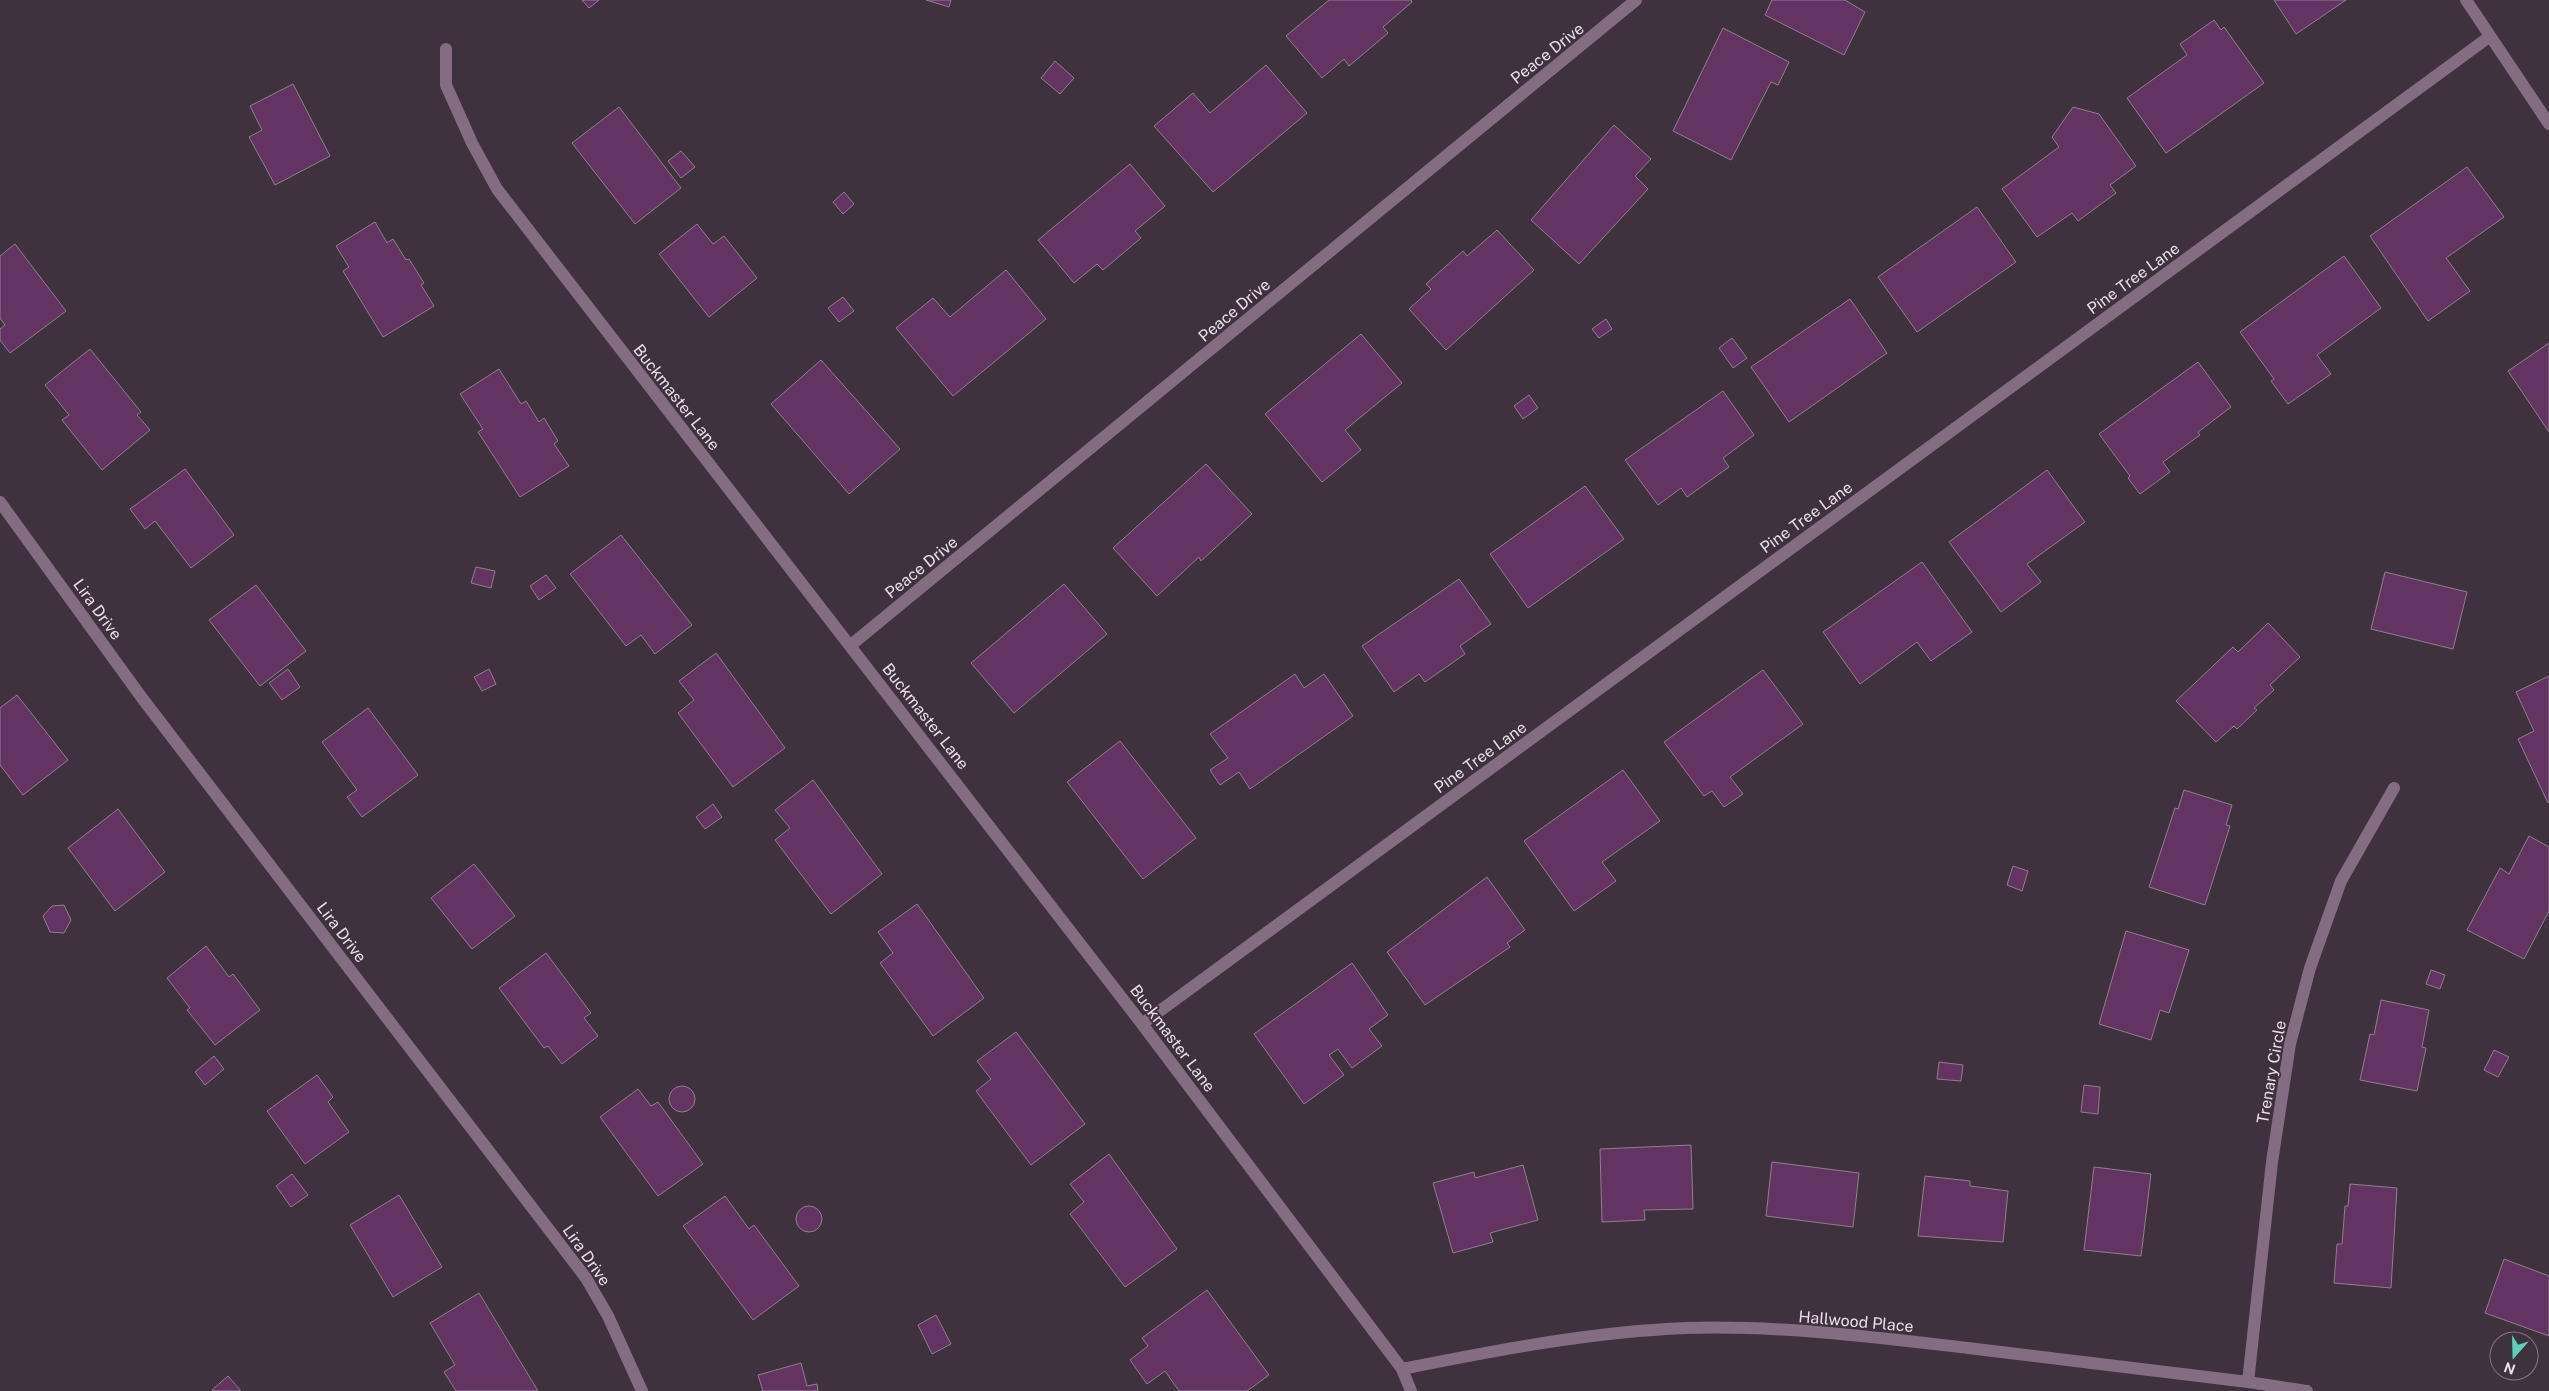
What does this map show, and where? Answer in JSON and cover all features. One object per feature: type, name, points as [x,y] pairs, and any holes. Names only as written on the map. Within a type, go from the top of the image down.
[{"type":"street","name":"Peace Drive","points":[[851,645],[1636,0]]},
{"type":"street","points":[[2466,0],[2549,124]]},
{"type":"street","name":"Pine Tree Lane","points":[[1142,1024],[2489,37]]},
{"type":"street","name":"Buckmaster Lane","points":[[446,50],[446,85],[472,143],[497,190],[851,645],[1142,1024],[1402,1369],[1411,1391]]},
{"type":"street","name":"Lira Drive","points":[[0,502],[142,698],[586,1278],[608,1316],[642,1391]]},
{"type":"street","name":"Trenary Circle","points":[[2248,1382],[2272,1162],[2290,1044],[2310,968],[2341,881],[2394,788]]},
{"type":"street","name":"Hallwood Place","points":[[1402,1369],[1540,1342],[1621,1332],[1687,1328],[1763,1330],[1876,1337],[2248,1382],[2307,1391]]},
{"type":"building","points":[[582,0],[599,0],[589,8]]},
{"type":"building","points":[[926,0],[951,0],[949,7]]},
{"type":"building","points":[[1329,0],[1411,0],[1412,2],[1383,27],[1388,33],[1349,66],[1344,59],[1322,78],[1286,36]]},
{"type":"building","points":[[1772,0],[1845,0],[1865,12],[1844,55],[1765,15]]},
{"type":"building","points":[[2274,0],[2346,0],[2296,34]]},
{"type":"building","points":[[2214,20],[2221,30],[2224,27],[2264,83],[2166,153],[2127,98],[2187,55],[2180,44]]},
{"type":"building","points":[[1723,28],[1789,62],[1778,85],[1771,82],[1731,160],[1673,131]]},
{"type":"building","points":[[1055,61],[1074,78],[1060,94],[1041,78]]},
{"type":"building","points":[[1266,65],[1307,113],[1213,192],[1154,126],[1193,93],[1210,113]]},
{"type":"building","points":[[293,84],[330,156],[275,185],[249,137],[262,130],[250,106]]},
{"type":"building","points":[[619,107],[681,188],[635,224],[572,143]]},
{"type":"building","points":[[2073,107],[2099,114],[2136,166],[2110,185],[2116,193],[2078,221],[2072,213],[2037,237],[2002,189],[2059,147],[2052,137]]},
{"type":"building","points":[[1614,125],[1651,159],[1635,176],[1648,189],[1579,264],[1531,220]]},
{"type":"building","points":[[681,151],[695,167],[681,178],[668,161]]},
{"type":"building","points":[[1130,164],[1165,206],[1135,231],[1141,238],[1103,270],[1097,264],[1074,283],[1038,240]]},
{"type":"building","points":[[2467,167],[2504,217],[2446,258],[2470,291],[2428,321],[2370,236]]},
{"type":"building","points":[[844,192],[854,204],[843,214],[833,202]]},
{"type":"building","points":[[1977,207],[2016,262],[1917,332],[1878,277]]},
{"type":"building","points":[[375,222],[387,243],[393,239],[406,260],[409,259],[424,283],[421,285],[434,306],[383,337],[343,271],[349,267],[336,246]]},
{"type":"building","points":[[697,224],[713,244],[724,236],[757,278],[709,317],[659,254]]},
{"type":"building","points":[[1497,230],[1534,270],[1446,350],[1409,309],[1431,289],[1426,284],[1463,251],[1467,256]]},
{"type":"building","points":[[15,244],[66,311],[10,353],[0,340],[0,329],[5,325],[0,318],[0,256]]},
{"type":"building","points":[[2344,256],[2381,308],[2317,355],[2331,374],[2288,404],[2271,381],[2274,379],[2240,332]]},
{"type":"building","points":[[1006,270],[1046,319],[953,396],[896,328],[933,298],[950,317]]},
{"type":"building","points":[[843,297],[854,311],[839,322],[828,308]]},
{"type":"building","points":[[1850,299],[1887,353],[1789,422],[1751,367]]},
{"type":"building","points":[[1606,319],[1612,329],[1599,338],[1592,329]]},
{"type":"building","points":[[1361,334],[1402,383],[1345,430],[1361,450],[1322,482],[1265,414]]},
{"type":"building","points":[[1732,338],[1747,358],[1733,368],[1719,348]]},
{"type":"building","points":[[2549,343],[2549,432],[2508,371]]},
{"type":"building","points":[[90,349],[141,412],[137,415],[150,430],[102,470],[62,420],[69,415],[45,385]]},
{"type":"building","points":[[821,360],[900,449],[849,494],[771,404]]},
{"type":"building","points":[[2198,362],[2231,407],[2198,432],[2200,435],[2163,462],[2170,472],[2140,494],[2128,478],[2130,476],[2099,434]]},
{"type":"building","points":[[499,369],[521,404],[526,401],[539,422],[544,418],[558,441],[554,444],[569,466],[520,497],[478,432],[483,429],[460,394]]},
{"type":"building","points":[[1723,391],[1754,435],[1723,458],[1729,467],[1687,497],[1681,488],[1658,505],[1625,460]]},
{"type":"building","points":[[1529,395],[1538,408],[1523,419],[1514,406]]},
{"type":"building","points":[[1206,464],[1252,514],[1201,561],[1199,557],[1157,596],[1113,548]]},
{"type":"building","points":[[185,469],[234,535],[191,568],[155,521],[145,529],[130,509]]},
{"type":"building","points":[[2047,470],[2085,522],[2027,564],[2041,582],[2001,612],[1949,542]]},
{"type":"building","points":[[1585,486],[1624,539],[1528,608],[1490,554]]},
{"type":"building","points":[[621,535],[692,625],[655,654],[641,635],[626,646],[570,574]]},
{"type":"building","points":[[1922,562],[1972,632],[1931,661],[1917,642],[1860,684],[1823,632]]},
{"type":"building","points":[[476,567],[495,571],[491,588],[471,583]]},
{"type":"building","points":[[2385,572],[2467,592],[2453,649],[2371,629]]},
{"type":"building","points":[[546,575],[556,588],[539,600],[530,586]]},
{"type":"building","points":[[1459,579],[1491,624],[1460,646],[1465,654],[1425,682],[1419,674],[1394,692],[1362,646]]},
{"type":"building","points":[[1064,584],[1107,634],[1014,713],[971,663]]},
{"type":"building","points":[[256,585],[306,651],[260,686],[209,620]]},
{"type":"building","points":[[2268,623],[2300,657],[2270,685],[2274,690],[2254,708],[2257,710],[2237,729],[2234,726],[2216,742],[2176,701],[2233,647],[2238,652]]},
{"type":"building","points":[[716,653],[785,748],[733,787],[678,713],[694,700],[679,681]]},
{"type":"building","points":[[288,669],[300,687],[282,700],[269,683]]},
{"type":"building","points":[[489,669],[496,684],[482,691],[474,677]]},
{"type":"building","points":[[1763,670],[1803,724],[1730,777],[1743,794],[1724,807],[1712,791],[1704,796],[1664,742]]},
{"type":"building","points":[[1295,674],[1304,688],[1324,674],[1353,716],[1250,789],[1239,772],[1220,785],[1210,770],[1228,758],[1210,734]]},
{"type":"building","points":[[2549,676],[2548,803],[2518,739],[2534,731],[2516,692]]},
{"type":"building","points":[[17,695],[68,760],[23,795],[0,765],[0,708]]},
{"type":"building","points":[[368,708],[418,775],[362,817],[347,797],[357,790],[322,742]]},
{"type":"building","points":[[1120,741],[1196,838],[1143,879],[1067,782]]},
{"type":"building","points":[[1623,770],[1660,821],[1602,862],[1616,881],[1574,911],[1524,841]]},
{"type":"building","points":[[813,780],[882,874],[831,914],[775,840],[790,828],[775,810]]},
{"type":"building","points":[[2184,790],[2232,805],[2226,825],[2230,826],[2205,905],[2149,887],[2175,808],[2178,809]]},
{"type":"building","points":[[713,804],[722,817],[705,829],[696,817]]},
{"type":"building","points":[[118,809],[165,872],[115,911],[68,848]]},
{"type":"building","points":[[2529,836],[2549,847],[2549,911],[2524,959],[2467,930],[2500,868],[2509,874]]},
{"type":"building","points":[[474,864],[515,916],[472,949],[431,898]]},
{"type":"building","points":[[2013,866],[2028,871],[2022,891],[2007,885]]},
{"type":"building","points":[[1487,877],[1525,930],[1507,943],[1510,947],[1425,1005],[1387,952]]},
{"type":"building","points":[[917,904],[984,998],[933,1036],[880,963],[893,953],[878,932]]},
{"type":"building","points":[[64,905],[71,920],[64,933],[50,932],[43,916],[52,906]]},
{"type":"building","points":[[2126,931],[2189,950],[2169,1013],[2160,1010],[2151,1040],[2099,1024]]},
{"type":"building","points":[[206,946],[229,977],[233,974],[260,1010],[215,1045],[187,1010],[190,1008],[167,978]]},
{"type":"building","points":[[546,953],[591,1013],[584,1018],[598,1036],[562,1064],[548,1046],[544,1048],[499,988]]},
{"type":"building","points":[[1352,963],[1388,1015],[1369,1029],[1382,1046],[1352,1068],[1338,1049],[1329,1055],[1344,1075],[1304,1104],[1254,1034]]},
{"type":"building","points":[[2431,970],[2445,975],[2440,989],[2426,984]]},
{"type":"building","points":[[2381,1000],[2429,1010],[2422,1047],[2426,1048],[2417,1091],[2360,1080],[2370,1034],[2374,1035]]},
{"type":"building","points":[[1016,1032],[1085,1124],[1031,1165],[976,1091],[991,1079],[977,1061]]},
{"type":"building","points":[[2494,1050],[2509,1057],[2498,1077],[2484,1070]]},
{"type":"building","points":[[214,1056],[224,1069],[205,1085],[195,1072]]},
{"type":"building","points":[[1939,1062],[1963,1065],[1961,1081],[1937,1079]]},
{"type":"building","points":[[317,1075],[333,1097],[328,1102],[349,1132],[305,1164],[267,1111]]},
{"type":"building","points":[[2084,1085],[2100,1087],[2098,1114],[2081,1112]]},
{"type":"building","points":[[682,1086],[691,1090],[695,1099],[691,1108],[682,1112],[673,1108],[669,1099],[673,1090]]},
{"type":"building","points":[[638,1089],[651,1106],[658,1102],[703,1164],[658,1196],[600,1117]]},
{"type":"building","points":[[1691,1145],[1693,1209],[1644,1210],[1645,1220],[1602,1222],[1600,1149]]},
{"type":"building","points":[[1109,1154],[1177,1249],[1125,1287],[1070,1214],[1084,1202],[1070,1184]]},
{"type":"building","points":[[1772,1162],[1859,1173],[1853,1227],[1766,1216]]},
{"type":"building","points":[[1523,1165],[1538,1220],[1490,1233],[1493,1242],[1453,1253],[1433,1183],[1474,1172],[1475,1178]]},
{"type":"building","points":[[2094,1167],[2151,1174],[2141,1256],[2084,1250]]},
{"type":"building","points":[[292,1174],[308,1195],[291,1207],[276,1186]]},
{"type":"building","points":[[1925,1176],[1970,1181],[1970,1186],[2008,1191],[2003,1242],[1918,1236]]},
{"type":"building","points":[[2350,1184],[2397,1188],[2391,1288],[2334,1283],[2337,1244],[2342,1244],[2345,1206],[2348,1206]]},
{"type":"building","points":[[399,1195],[442,1267],[393,1297],[350,1225]]},
{"type":"building","points":[[725,1196],[749,1229],[754,1225],[799,1286],[753,1320],[683,1226]]},
{"type":"building","points":[[809,1206],[818,1210],[822,1219],[818,1228],[809,1232],[800,1228],[796,1219],[800,1210]]},
{"type":"building","points":[[2504,1259],[2549,1276],[2549,1336],[2485,1313]]},
{"type":"building","points":[[1207,1290],[1269,1375],[1247,1391],[1179,1391],[1165,1371],[1147,1384],[1130,1360],[1148,1346],[1142,1338]]},
{"type":"building","points":[[479,1293],[538,1391],[456,1391],[444,1372],[455,1365],[430,1323]]},
{"type":"building","points":[[936,1315],[951,1344],[932,1354],[918,1325]]},
{"type":"building","points":[[801,1363],[807,1386],[817,1384],[818,1391],[763,1391],[758,1375]]},
{"type":"building","points":[[228,1376],[241,1391],[212,1390]]}]
